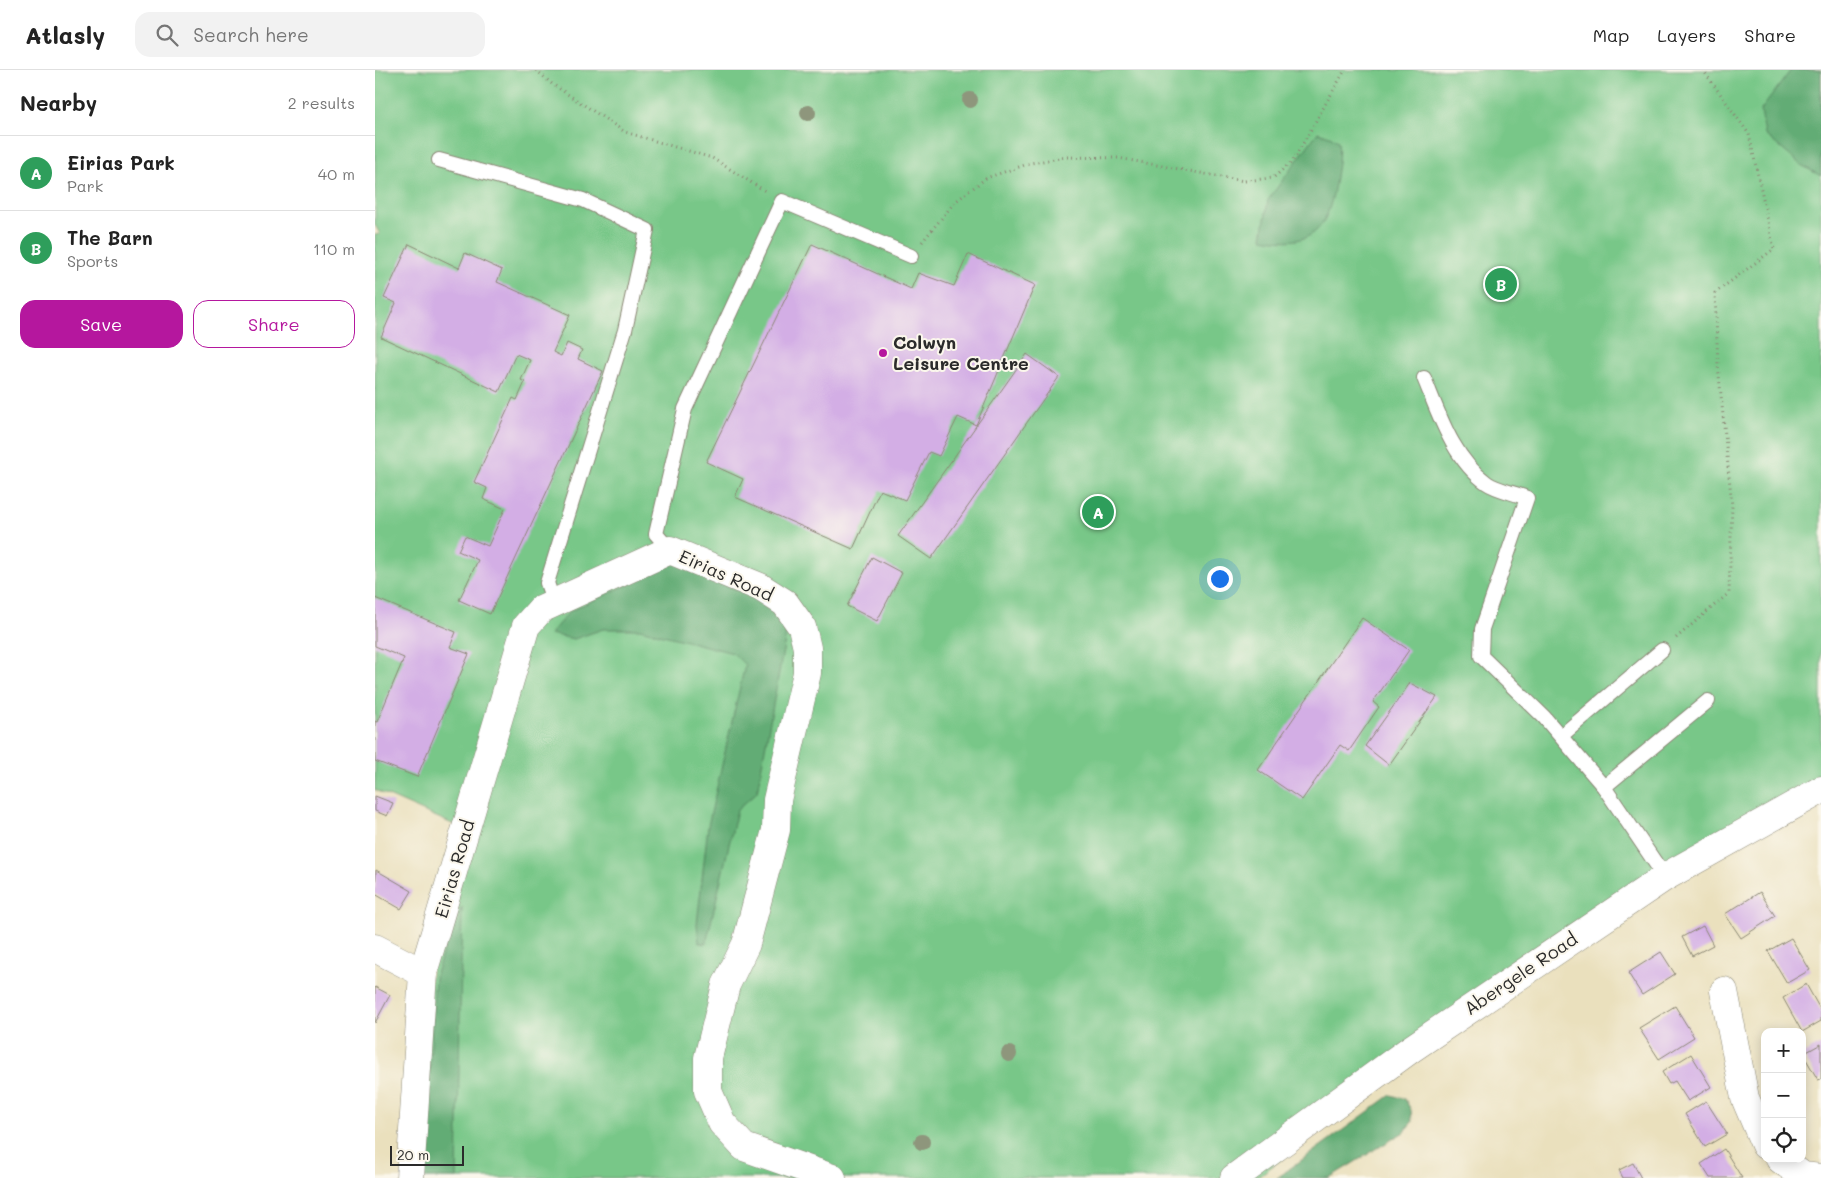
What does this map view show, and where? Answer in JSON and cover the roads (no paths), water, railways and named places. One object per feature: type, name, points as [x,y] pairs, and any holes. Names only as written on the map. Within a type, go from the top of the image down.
[{"type":"street","name":"Eirias Road","points":[[410,1178],[423,973],[526,626],[541,609],[670,550],[760,587],[785,603],[801,627],[805,641],[807,673],[777,800],[777,830],[746,944],[727,985],[708,1058],[708,1091],[722,1123],[744,1148],[831,1178]]},
{"type":"street","name":"Abergele Road","points":[[1234,1178],[1411,1050],[1665,877],[1821,790]]},
{"type":"street","points":[[375,948],[423,973]]},
{"type":"street","points":[[1724,991],[1745,1098],[1761,1135]]},
{"type":"street","points":[[1785,1163],[1803,1176],[1819,1178]]},
{"type":"lane","points":[[439,160],[583,200],[647,230],[625,330],[547,583],[553,603]]},
{"type":"lane","points":[[670,550],[656,534],[685,409],[782,201],[911,256]]},
{"type":"lane","points":[[1424,378],[1444,429],[1468,465],[1488,484],[1527,498],[1482,629],[1481,656],[1561,736],[1604,787],[1665,877]]},
{"type":"lane","points":[[1561,736],[1662,650]]},
{"type":"lane","points":[[1604,787],[1708,701]]},
{"type":"place","name":"The Barn","points":[[1501,284]]},
{"type":"place","name":"Colwyn Leisure Centre","points":[[883,353]]},
{"type":"place","name":"Eirias Park","points":[[1098,512]]}]
